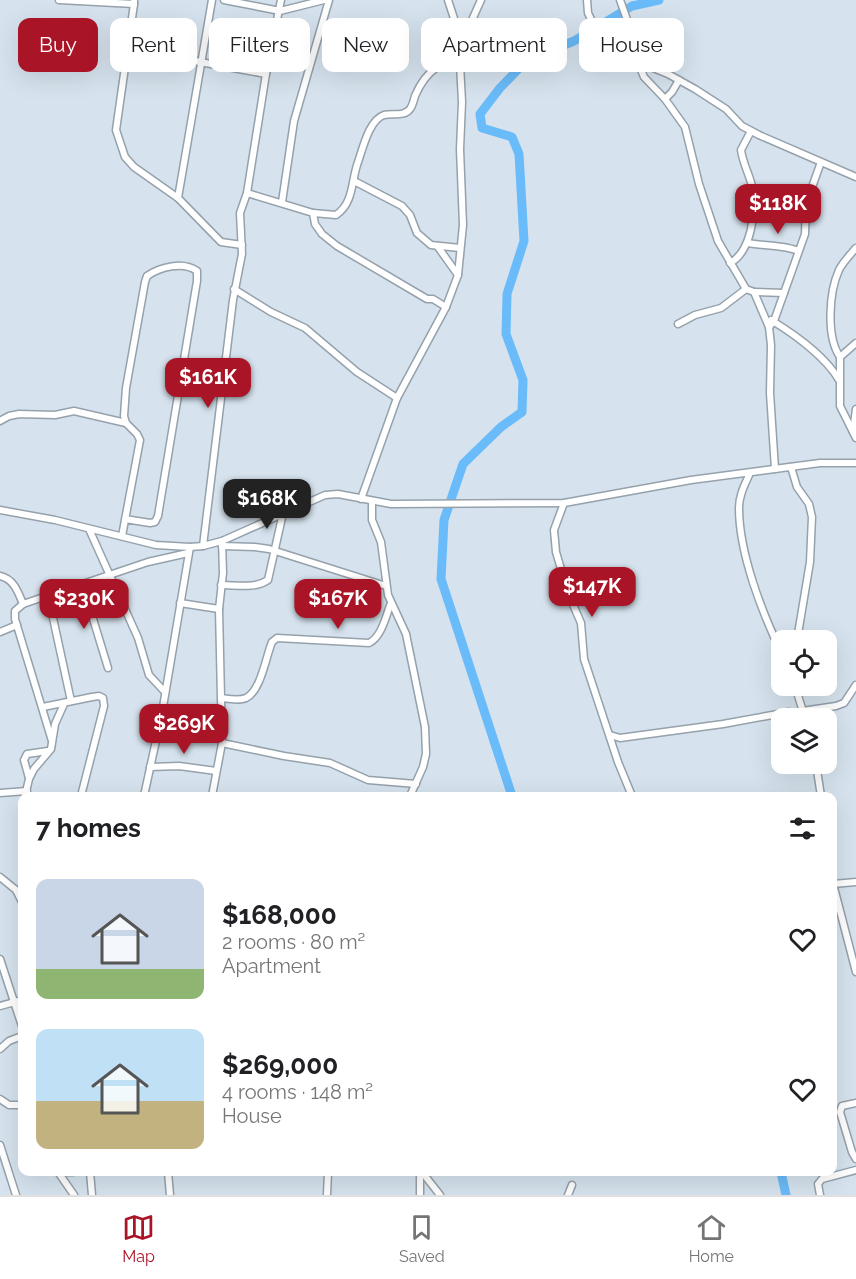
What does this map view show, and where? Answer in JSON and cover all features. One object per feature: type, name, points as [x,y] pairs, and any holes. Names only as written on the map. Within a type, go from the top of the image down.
[{"type":"street","points":[[59,0],[134,2],[132,18]]},
{"type":"street","points":[[178,198],[212,0]]},
{"type":"street","points":[[224,0],[280,11],[326,0],[294,121],[282,202]]},
{"type":"street","points":[[203,546],[234,289],[242,254],[240,213],[247,193],[266,74],[281,0]]},
{"type":"street","points":[[448,0],[454,18]]},
{"type":"street","points":[[473,18],[481,0]]},
{"type":"street","points":[[587,0],[591,18]]},
{"type":"street","points":[[620,0],[626,18]]},
{"type":"street","points":[[197,61],[266,74]]},
{"type":"street","points":[[124,72],[116,130],[125,157],[134,167],[178,198],[221,242],[242,244]]},
{"type":"street","points":[[247,193],[313,213],[336,215],[342,212],[353,190],[354,172],[364,144],[378,118],[386,114],[398,115],[411,108],[423,82],[432,72]]},
{"type":"street","points":[[362,499],[397,398],[446,307],[458,275],[463,225],[460,72]]},
{"type":"street","points":[[642,72],[685,127],[711,222],[730,263],[746,289],[754,292],[784,293]]},
{"type":"street","points":[[662,72],[726,109],[735,120],[751,131],[856,177]]},
{"type":"street","points":[[664,99],[672,92],[679,80]]},
{"type":"street","points":[[730,263],[741,256],[748,243],[753,192],[741,150],[751,131]]},
{"type":"street","points":[[775,469],[770,393],[772,324],[807,226],[806,204],[820,162]]},
{"type":"street","points":[[354,181],[402,206],[410,215],[417,232],[431,244],[438,247],[460,248]]},
{"type":"street","points":[[313,213],[315,224],[322,234],[337,246],[446,307]]},
{"type":"street","points":[[748,243],[798,251]]},
{"type":"street","points":[[438,247],[458,275]]},
{"type":"street","points":[[854,435],[840,406],[840,357],[834,349],[832,339],[832,305],[835,280],[840,267],[856,248]]},
{"type":"street","points":[[846,260],[856,263]]},
{"type":"street","points":[[122,536],[125,519],[140,440],[126,423],[124,416],[126,388],[147,276],[164,267],[193,268],[197,271],[197,281],[158,516],[155,522],[150,523],[125,519]]},
{"type":"street","points":[[234,289],[272,312],[305,328],[357,372],[397,398]]},
{"type":"street","points":[[678,324],[695,315],[721,308],[746,289]]},
{"type":"street","points":[[754,292],[763,315],[772,324],[824,360],[833,369],[839,381]]},
{"type":"street","points":[[840,357],[856,343]]},
{"type":"street","points":[[854,435],[856,409]]},
{"type":"street","points":[[0,421],[20,414],[55,415],[74,411],[126,423]]},
{"type":"street","points":[[222,543],[325,495],[338,494],[391,504],[564,503],[691,480],[820,463],[856,464]]},
{"type":"street","points":[[791,467],[797,487],[809,504],[812,517],[810,562],[799,630]]},
{"type":"street","points":[[750,473],[741,495],[739,508],[741,528],[759,601],[771,631]]},
{"type":"street","points":[[372,501],[372,520],[381,542],[386,586],[391,603],[406,634],[425,727],[426,754],[412,792]]},
{"type":"street","points":[[564,503],[554,530],[556,552],[568,593],[581,623],[584,659],[630,792]]},
{"type":"street","points":[[0,510],[156,545],[189,550]]},
{"type":"street","points":[[221,585],[262,585],[268,580],[283,513]]},
{"type":"street","points":[[89,529],[108,576],[138,638],[149,675],[165,692]]},
{"type":"street","points":[[213,792],[222,743],[219,609],[222,543]]},
{"type":"street","points":[[52,741],[17,626],[15,611],[23,604],[83,586],[148,562],[203,546],[222,543],[275,551],[386,586]]},
{"type":"street","points":[[145,792],[160,724],[189,550]]},
{"type":"street","points":[[0,576],[14,584],[23,604]]},
{"type":"street","points":[[83,586],[108,668]]},
{"type":"street","points":[[26,792],[33,769],[49,751],[55,724],[67,703],[48,595]]},
{"type":"street","points":[[180,603],[219,609]]},
{"type":"street","points":[[222,698],[239,700],[247,698],[253,692],[260,679],[272,642],[276,638],[369,643],[377,636],[391,603]]},
{"type":"street","points":[[0,632],[17,626]]},
{"type":"street","points":[[822,708],[836,706],[853,698],[856,685]]},
{"type":"street","points":[[43,707],[99,696],[103,698],[104,702],[82,792]]},
{"type":"street","points":[[610,735],[620,738],[771,715]]},
{"type":"street","points":[[222,743],[330,763],[368,780],[416,784]]},
{"type":"street","points":[[29,779],[24,760],[27,754],[49,751]]},
{"type":"street","points":[[150,767],[180,766],[216,771]]},
{"type":"street","points":[[818,774],[820,792]]},
{"type":"street","points":[[0,794],[18,794]]},
{"type":"street","points":[[0,877],[18,894]]},
{"type":"street","points":[[837,884],[856,882]]},
{"type":"street","points":[[837,899],[856,972]]},
{"type":"street","points":[[0,959],[18,1014]]},
{"type":"street","points":[[0,1006],[18,1000]]},
{"type":"street","points":[[0,1050],[9,1041],[18,1038]]},
{"type":"street","points":[[0,1099],[9,1105],[18,1105]]},
{"type":"street","points":[[856,1102],[842,1106],[840,1112],[856,1159]]},
{"type":"street","points":[[0,1145],[16,1195]]},
{"type":"street","points":[[837,1175],[856,1170]]},
{"type":"street","points":[[61,1176],[74,1195]]},
{"type":"street","points":[[90,1176],[92,1195]]},
{"type":"street","points":[[168,1176],[170,1195]]},
{"type":"street","points":[[327,1195],[328,1176]]},
{"type":"street","points":[[420,1195],[421,1176]]},
{"type":"street","points":[[424,1176],[440,1195]]},
{"type":"street","points":[[820,1195],[818,1184],[822,1179],[833,1176]]},
{"type":"street","points":[[568,1195],[572,1185]]},
{"type":"waterway","points":[[511,792],[441,579],[444,520],[463,464],[501,427],[522,412],[523,380],[506,334],[507,294],[524,241],[519,154],[512,137],[482,128],[480,114],[500,88],[527,60],[574,41],[632,6],[659,0]]},
{"type":"waterway","points":[[782,1176],[786,1195]]}]
